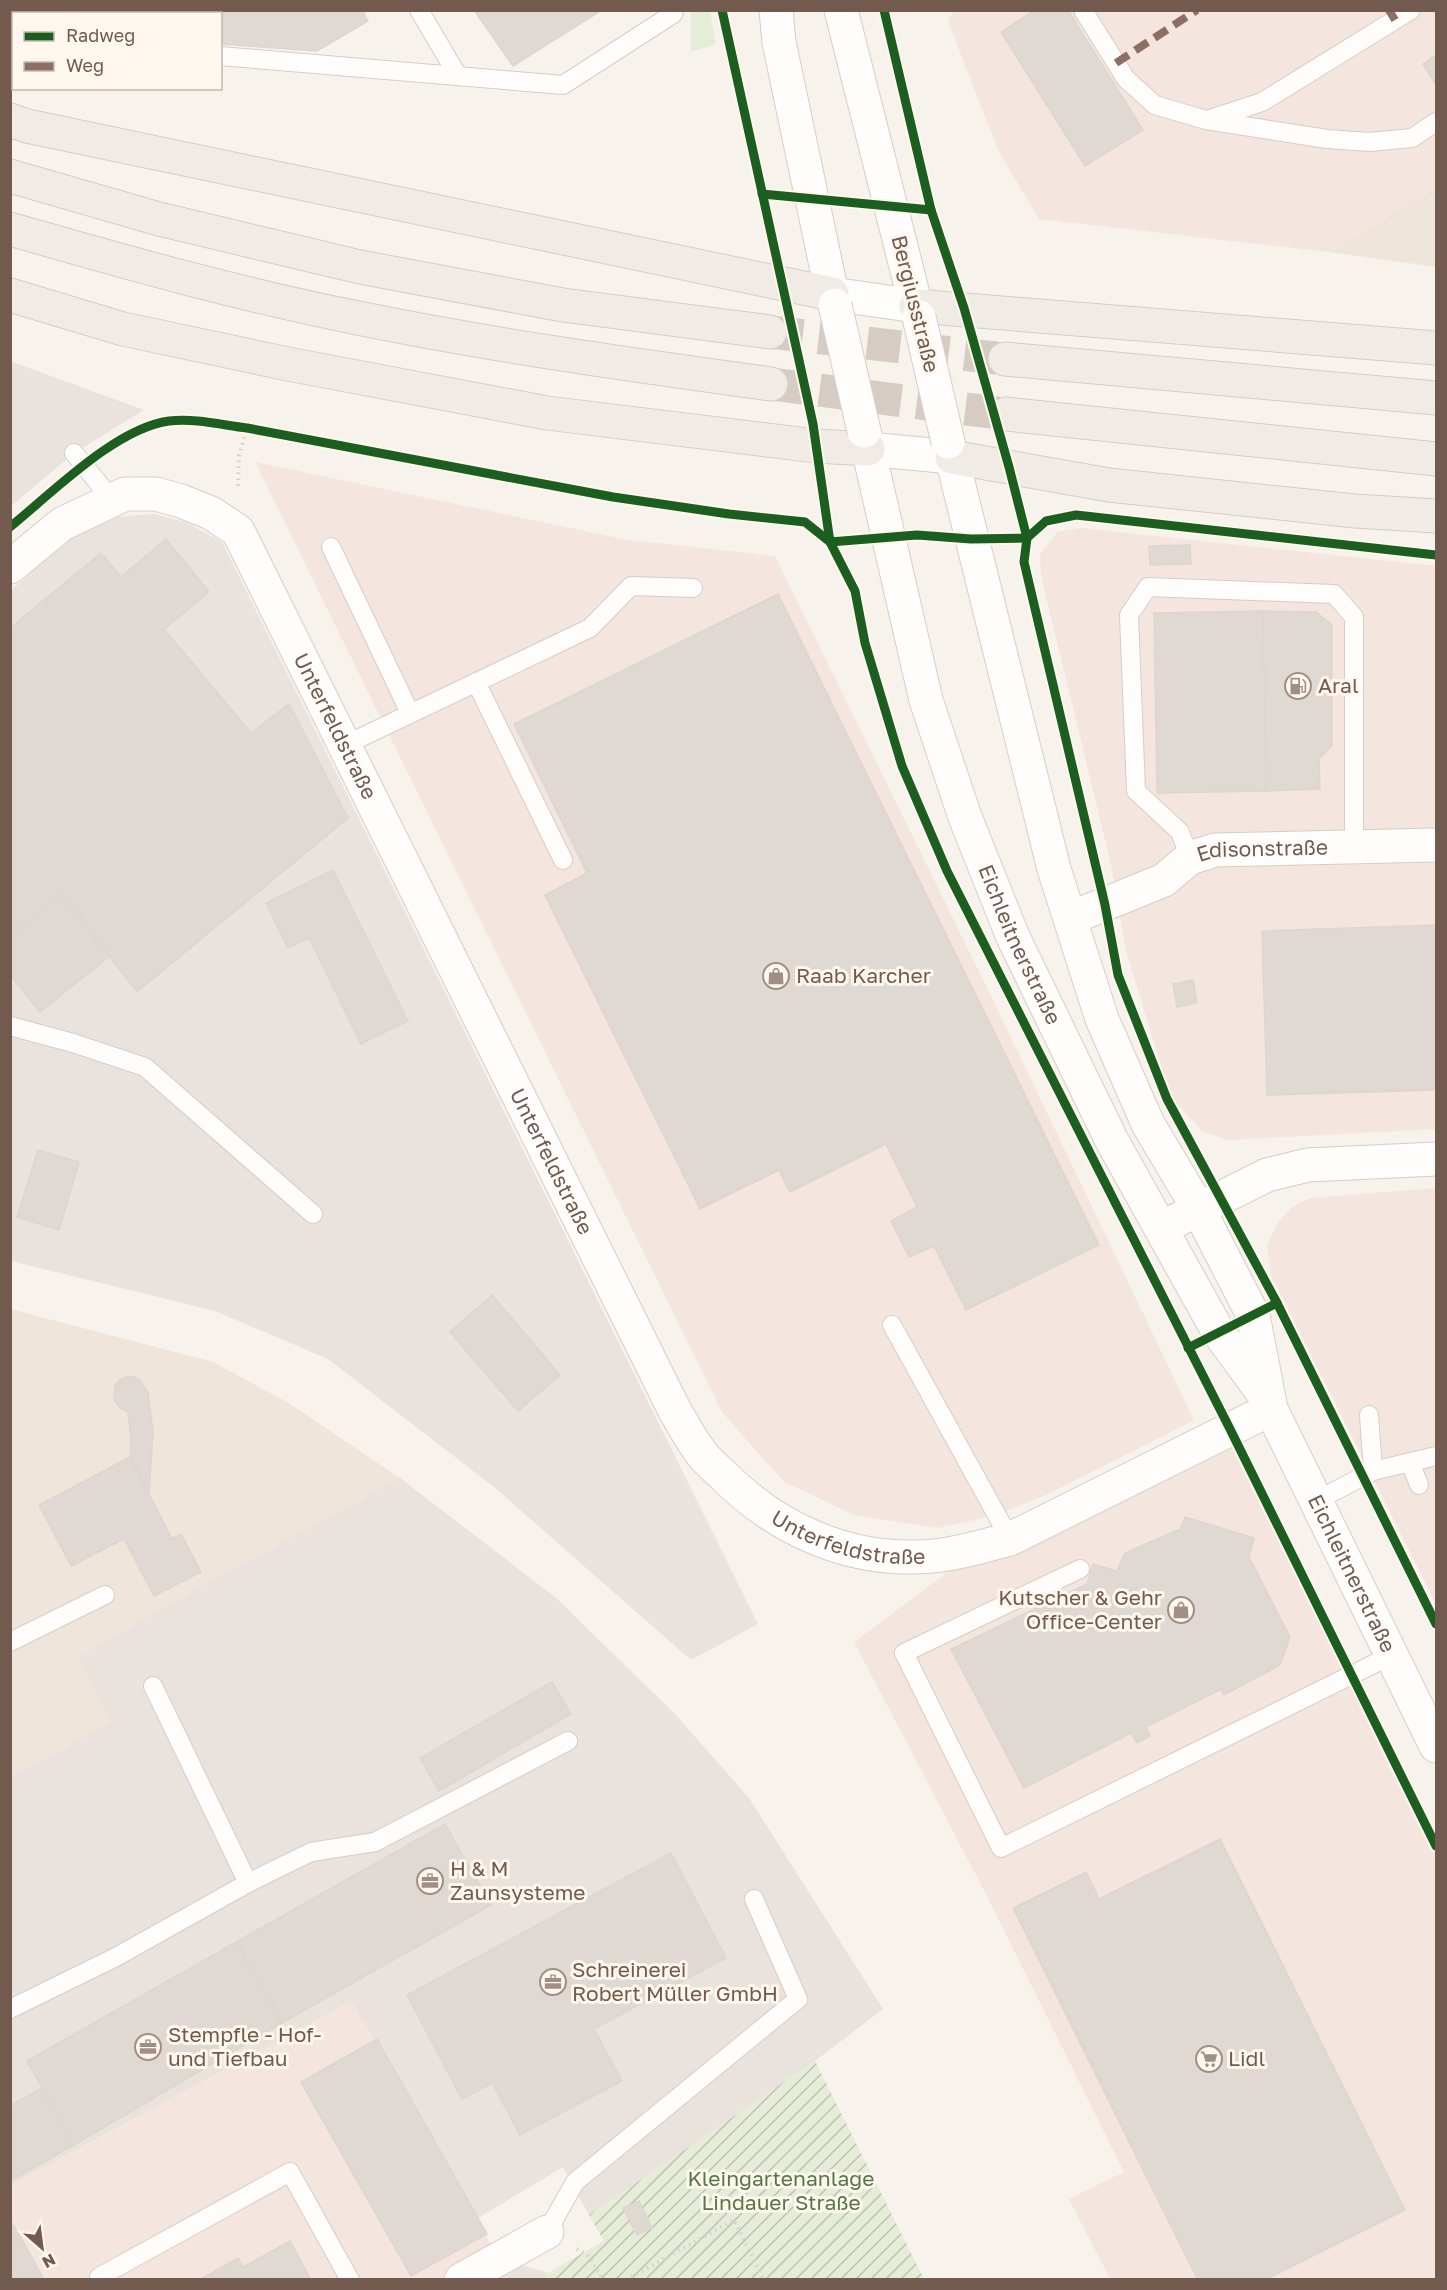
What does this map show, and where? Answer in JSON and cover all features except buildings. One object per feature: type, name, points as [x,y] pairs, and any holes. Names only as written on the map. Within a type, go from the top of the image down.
[{"type":"highway","points":[[10,120],[27,126],[833,299]]},
{"type":"highway","points":[[10,176],[159,219],[360,267],[563,305],[770,332]]},
{"type":"highway","points":[[10,229],[154,270],[357,318],[563,355],[771,384]]},
{"type":"highway","points":[[10,295],[123,329],[288,364],[547,413],[816,446],[866,440]]},
{"type":"highway","points":[[917,311],[1437,348]]},
{"type":"highway","points":[[1005,359],[1437,398]]},
{"type":"highway","points":[[1006,414],[1437,459]]},
{"type":"highway","points":[[950,450],[1109,485],[1355,511],[1437,516]]},
{"type":"street","points":[[776,10],[782,53],[833,299],[866,440],[950,450]]},
{"type":"street","name":"Bergiusstraße","points":[[842,10],[950,450]]},
{"type":"street","points":[[833,299],[917,311]]},
{"type":"street","name":"Eichleitnerstraße","points":[[866,440],[926,700],[965,817],[1013,937],[1111,1139],[1219,1333],[1270,1404],[1437,1746]]},
{"type":"street","name":"Eichleitnerstraße","points":[[950,450],[1054,869],[1102,1019],[1148,1124],[1197,1208],[1253,1315],[1270,1404]]},
{"type":"street","name":"Unterfeldstraße","points":[[10,567],[62,524],[125,494],[156,494],[181,501],[211,513],[237,531],[675,1411],[700,1452],[742,1494],[785,1525],[843,1550],[866,1554],[917,1557],[981,1547],[1010,1539],[1270,1404]]},
{"type":"street","name":"Edisonstraße","points":[[1071,918],[1164,880],[1190,858],[1215,850],[1354,845],[1437,845]]},
{"type":"street","points":[[1161,1228],[1267,1174],[1308,1165],[1437,1159]]},
{"type":"street","points":[[461,2280],[547,2232]]},
{"type":"lane","points":[[419,10],[458,76]]},
{"type":"lane","points":[[222,56],[563,85],[673,14],[674,10]]},
{"type":"lane","points":[[1083,10],[1126,79],[1155,105],[1206,120],[1327,139],[1370,142],[1412,138],[1437,122]]},
{"type":"lane","points":[[1206,120],[1262,102],[1411,10]]},
{"type":"lane","points":[[74,453],[111,500]]},
{"type":"lane","points":[[331,547],[410,713]]},
{"type":"lane","points":[[345,744],[590,628],[631,586],[693,588]]},
{"type":"lane","points":[[1190,858],[1180,832],[1136,791],[1129,615],[1148,587],[1334,594],[1354,617],[1354,845]]},
{"type":"lane","points":[[476,682],[563,860]]},
{"type":"lane","points":[[10,1026],[73,1043],[145,1067],[313,1214]]},
{"type":"lane","points":[[892,1325],[1010,1539]]},
{"type":"lane","points":[[1369,1415],[1373,1471]]},
{"type":"lane","points":[[1316,1501],[1373,1471],[1437,1456]]},
{"type":"lane","points":[[1410,1462],[1419,1485]]},
{"type":"lane","points":[[1080,1569],[904,1653],[1001,1848],[1392,1655]]},
{"type":"lane","points":[[10,1642],[105,1595]]},
{"type":"lane","points":[[153,1686],[248,1882]]},
{"type":"lane","points":[[10,2009],[116,1957],[248,1882],[311,1852],[375,1842],[568,1741]]},
{"type":"lane","points":[[547,2232],[575,2182],[798,1999],[754,1899]]},
{"type":"lane","points":[[99,2277],[290,2172],[350,2280]]},
{"type":"path","points":[[237,531],[239,456],[247,428]]},
{"type":"path","points":[[626,2280],[734,2220],[764,2280]]},
{"type":"shaded area","points":[[954,10],[1436,11],[1436,187],[1330,252],[1039,219],[998,150],[948,21]]},
{"type":"shaded area","points":[[1436,187],[1436,267],[1330,252]]},
{"type":"shaded area","points":[[10,361],[144,410],[74,453],[11,506]]},
{"type":"shaded area","points":[[255,462],[628,540],[775,556],[994,1002],[1194,1420],[1046,1495],[996,1515],[938,1528],[854,1515],[783,1481],[722,1412]]},
{"type":"shaded area","points":[[154,514],[185,522],[222,542],[758,1624],[691,1660],[494,1487],[328,1359],[215,1311],[11,1261],[11,590],[71,539],[114,517]]},
{"type":"shaded area","points":[[1080,528],[1436,566],[1436,1129],[1227,1140],[1202,1131],[1174,1100],[1162,1069],[1126,951],[1111,864],[1041,576],[1040,555],[1057,532]]},
{"type":"shaded area","points":[[1436,1188],[1436,1604],[1271,1275],[1267,1245],[1278,1222],[1292,1207],[1310,1198]]},
{"type":"shaded area","points":[[10,1309],[213,1362],[287,1402],[400,1478],[167,1605],[78,1657],[111,1723],[11,1777]]},
{"type":"shaded area","points":[[1230,1429],[1436,1847],[1436,2279],[1110,2279],[1069,2199],[1124,2172],[989,1900],[854,1642],[981,1547]]},
{"type":"shaded area","points":[[400,1478],[555,1597],[675,1714],[749,1798],[883,2009],[815,2061],[589,2215],[563,2167],[478,2218],[351,2001],[11,2185],[11,1777],[110,1723],[78,1657],[167,1605]]},
{"type":"shaded area","points":[[351,2001],[499,2258],[461,2280],[11,2280],[11,2185]]},
{"type":"shaded area","points":[[499,2258],[548,2273],[548,2279],[461,2280]]},
{"type":"green space","points":[[691,11],[710,11],[716,44],[691,52]]},
{"type":"green space","name":"Kleingartenanlage Lindauer Straße","points":[[815,2061],[924,2279],[549,2280],[548,2273],[604,2241],[589,2215]]},
{"type":"tunnel","points":[[770,332],[1005,359]]},
{"type":"tunnel","points":[[771,384],[1006,414]]},
{"type":"marked path","points":[[1116,63],[1197,10]]},
{"type":"marked path","points":[[1389,10],[1395,20]]},
{"type":"cycle path","points":[[722,10],[813,424],[830,542],[855,591],[865,643],[902,766],[947,871],[1230,1429],[1436,1846]]},
{"type":"cycle path","points":[[884,10],[931,210],[964,308],[1027,538],[1024,562],[1105,905],[1118,975],[1167,1099],[1277,1303],[1436,1624]]},
{"type":"cycle path","points":[[762,194],[931,210]]},
{"type":"cycle path","points":[[10,527],[106,449],[149,426],[169,421],[189,420],[247,428],[613,497],[729,514],[805,522],[830,542],[917,535],[971,539],[1027,538],[1046,521],[1076,515],[1436,555]]},
{"type":"cycle path","points":[[1188,1348],[1277,1303]]},
{"type":"place","name":"Aral","points":[[1298,686]]},
{"type":"place","name":"Raab Karcher","points":[[776,976]]},
{"type":"place","name":"Kutscher & Gehr Office-Center","points":[[1181,1610]]},
{"type":"place","name":"H & M Zaunsysteme","points":[[430,1881]]},
{"type":"place","name":"Schreinerei Robert Müller GmbH","points":[[553,1982]]},
{"type":"place","name":"Stempfle - Hof- und Tiefbau","points":[[148,2047]]},
{"type":"place","name":"Lidl","points":[[1209,2059]]}]
